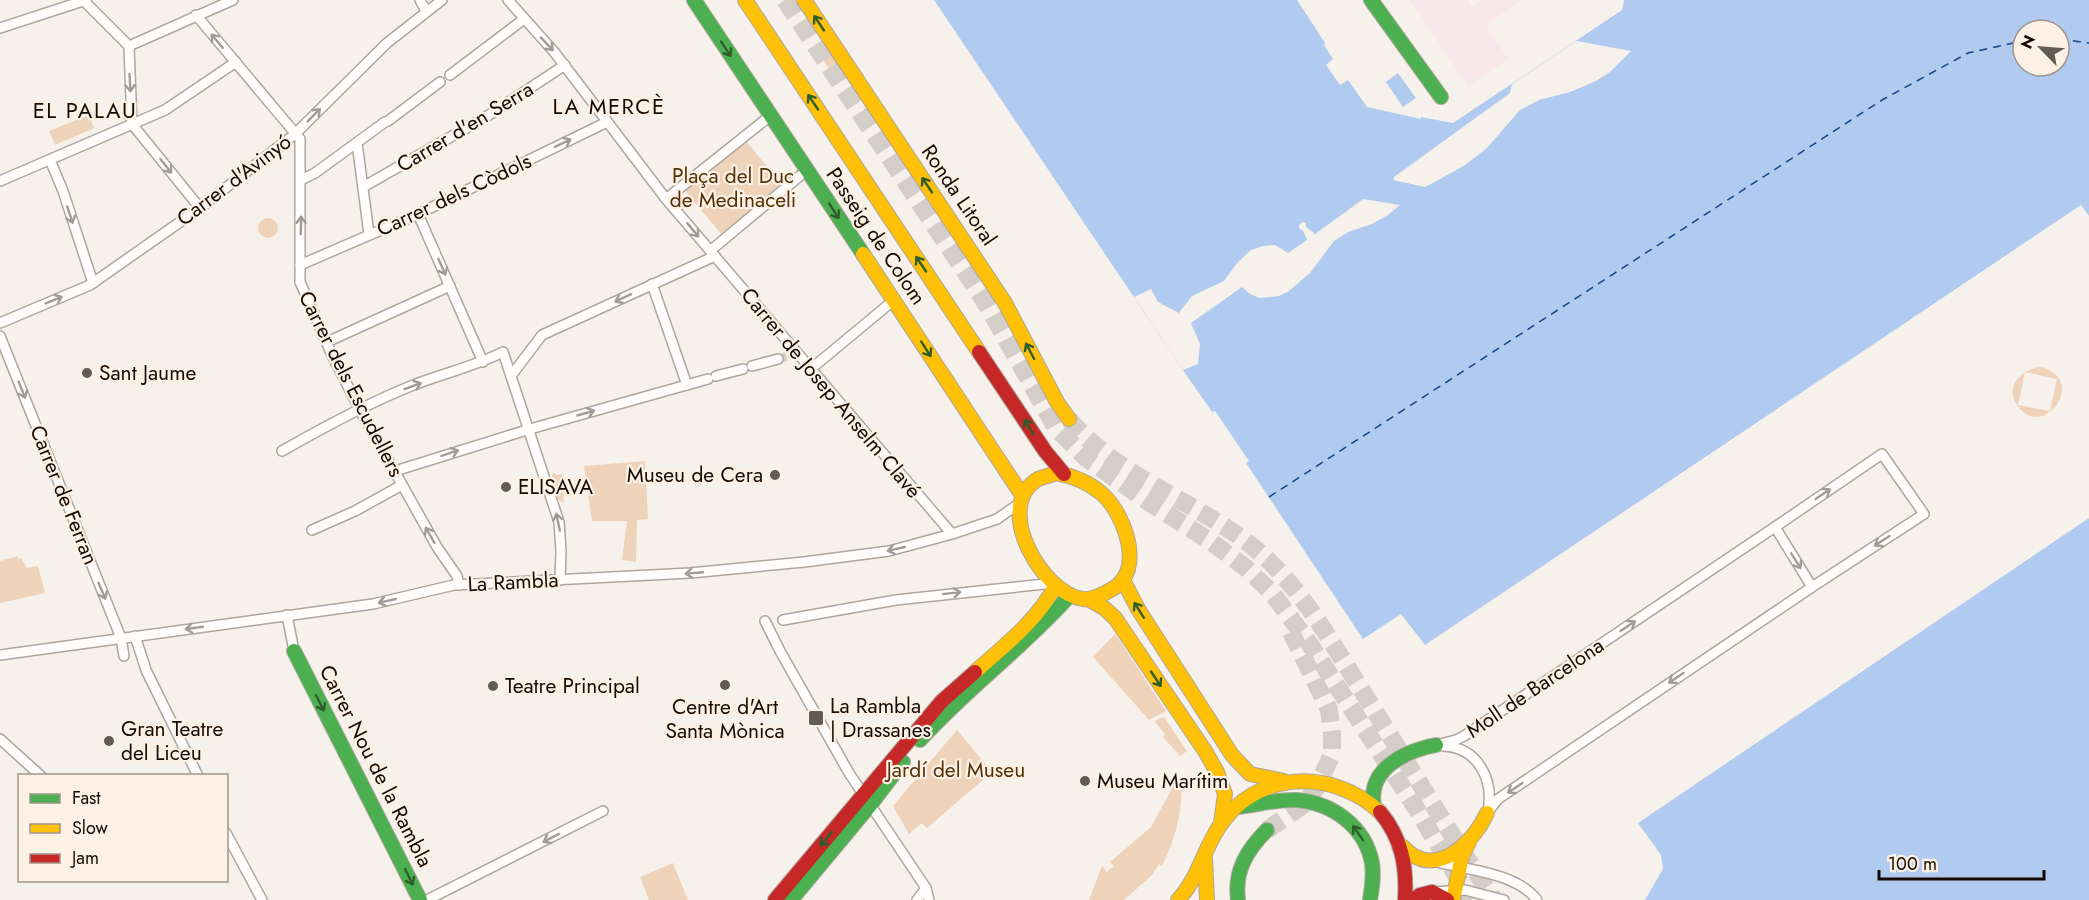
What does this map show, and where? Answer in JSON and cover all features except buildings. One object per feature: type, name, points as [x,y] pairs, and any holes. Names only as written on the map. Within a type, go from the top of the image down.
[{"type":"main road","name":"Passeig de Colom","points":[[694,0],[894,300],[1021,499]]},
{"type":"main road","name":"Passeig de Colom","points":[[745,0],[1045,451],[1064,474]]},
{"type":"main road","name":"Ronda Litoral","points":[[804,0],[1005,303],[1057,402],[1069,419]]},
{"type":"main road","points":[[1371,0],[1441,97]]},
{"type":"main road","points":[[1088,599],[1108,592],[1123,580],[1128,564],[1127,539],[1117,512],[1107,498],[1095,488],[1064,474],[1056,473],[1038,478],[1021,499],[1020,525],[1026,547],[1036,563],[1055,584],[1070,595],[1088,599],[1115,618],[1217,772],[1225,794],[1221,823]]},
{"type":"main road","points":[[1123,580],[1143,616],[1232,755],[1250,774],[1287,781],[1329,782],[1356,793],[1374,806],[1392,829],[1402,848],[1407,868],[1405,900]]},
{"type":"main road","points":[[791,900],[942,701],[1034,619],[1046,604],[1055,584]]},
{"type":"main road","points":[[775,900],[951,707],[1041,627],[1070,595]]},
{"type":"main road","name":"Carrer Nou de la Rambla","points":[[294,651],[420,900]]},
{"type":"main road","points":[[1374,806],[1372,791],[1378,776],[1397,760],[1417,749],[1436,745]]},
{"type":"main road","points":[[1178,900],[1189,888],[1221,823],[1248,798],[1287,781]]},
{"type":"main road","points":[[1237,807],[1296,800],[1327,807],[1346,819],[1356,829],[1370,851],[1374,874],[1370,900]]},
{"type":"main road","points":[[1402,848],[1417,859],[1432,861],[1450,855],[1482,828],[1487,813]]},
{"type":"main road","points":[[1238,900],[1237,881],[1240,866],[1250,848],[1267,830]]},
{"type":"main road","points":[[1414,900],[1420,895],[1432,892],[1452,897],[1466,847],[1472,838]]},
{"type":"main road","points":[[1205,853],[1204,873],[1208,900]]},
{"type":"street","points":[[0,28],[84,0],[112,26],[129,46],[132,124],[200,208]]},
{"type":"street","points":[[129,46],[233,0]]},
{"type":"street","points":[[420,0],[426,11]]},
{"type":"street","name":"Carrer d'Avinyó","points":[[0,322],[93,283],[200,208],[295,134],[387,43],[442,0]]},
{"type":"street","name":"Carrer de Josep Anselm Clavé","points":[[508,0],[565,65],[666,199],[793,353],[812,368],[952,534]]},
{"type":"street","points":[[196,15],[295,134]]},
{"type":"street","points":[[450,75],[524,19]]},
{"type":"street","points":[[0,182],[165,110],[236,62]]},
{"type":"street","name":"Carrer d'en Serra","points":[[363,187],[489,116],[565,65]]},
{"type":"street","points":[[301,180],[315,173],[440,82]]},
{"type":"street","points":[[666,199],[770,116]]},
{"type":"street","name":"Carrer dels Còdols","points":[[300,265],[418,214],[607,122]]},
{"type":"street","name":"Carrer dels Escudellers","points":[[295,134],[300,139],[300,282],[358,408],[437,547],[457,576],[459,585]]},
{"type":"street","points":[[357,142],[369,234]]},
{"type":"street","points":[[51,160],[93,283]]},
{"type":"street","points":[[511,376],[542,335],[713,254],[807,170]]},
{"type":"street","points":[[418,214],[483,362]]},
{"type":"street","points":[[652,284],[687,385]]},
{"type":"street","points":[[327,342],[450,286]]},
{"type":"street","points":[[812,368],[894,300]]},
{"type":"street","name":"Carrer de Ferran","points":[[0,336],[121,638],[124,656]]},
{"type":"street","points":[[282,451],[358,408],[431,379],[483,362],[503,352],[559,522],[561,580]]},
{"type":"street","points":[[394,471],[530,429],[778,358]]},
{"type":"street","name":"Moll de Barcelona","points":[[1436,745],[1464,736],[1882,454],[1924,514],[1498,799],[1487,813]]},
{"type":"street","points":[[312,530],[355,511],[402,485]]},
{"type":"street","name":"La Rambla","points":[[0,656],[373,604],[459,585],[690,573],[890,551],[998,519],[1021,499]]},
{"type":"street","points":[[1775,527],[1812,587]]},
{"type":"street","points":[[783,620],[896,600],[1055,584]]},
{"type":"street","points":[[287,615],[294,651]]},
{"type":"street","points":[[765,621],[849,773],[926,888],[929,900]]},
{"type":"street","points":[[135,636],[144,671],[197,774]]},
{"type":"street","points":[[0,739],[39,774]]},
{"type":"street","name":"Moll de Barcelona","points":[[1436,745],[1458,748],[1472,756],[1481,766],[1489,789],[1487,813]]},
{"type":"street","points":[[427,900],[603,811]]},
{"type":"street","points":[[228,837],[262,900]]},
{"type":"street","points":[[1432,861],[1515,881],[1525,887],[1537,900]]},
{"type":"street","points":[[916,900],[926,888]]},
{"type":"street","points":[[1452,897],[1487,895],[1504,900]]},
{"type":"shaded area","points":[[1410,0],[1468,0],[1472,6],[1481,0],[1523,0],[1486,25],[1508,59],[1468,86]]},
{"type":"green space","points":[[823,42],[842,70],[833,76],[815,47]]},
{"type":"green space","points":[[89,115],[94,128],[55,145],[49,131]]},
{"type":"green space","name":"Plaça del Duc de Medinaceli","points":[[746,141],[783,186],[723,236],[684,190]]},
{"type":"green space","points":[[268,218],[275,221],[278,228],[275,235],[268,238],[261,235],[258,228],[261,221]]},
{"type":"green space","points":[[2041,367],[2055,374],[2061,383],[2061,394],[2057,405],[2049,413],[2038,417],[2027,415],[2017,405],[2013,392],[2017,380],[2025,373],[2018,405],[2050,411],[2057,379],[2026,372]]},
{"type":"green space","points":[[645,461],[648,519],[637,520],[636,562],[622,560],[627,521],[592,521],[584,466]]},
{"type":"green space","points":[[553,472],[557,475],[562,474],[564,503],[556,498],[552,490]]},
{"type":"green space","points":[[18,556],[27,568],[38,566],[45,593],[0,603],[0,561]]},
{"type":"green space","points":[[1115,634],[1166,711],[1149,720],[1093,657]]},
{"type":"green space","points":[[1164,717],[1187,751],[1180,756],[1163,737],[1165,734],[1154,721]]},
{"type":"green space","name":"Jardí del Museu","points":[[957,730],[992,772],[927,828],[922,823],[909,834],[893,806]]},
{"type":"green space","points":[[1176,781],[1182,788],[1179,819],[1162,866],[1159,864],[1152,875],[1124,900],[1089,900],[1102,866],[1107,872],[1114,866],[1110,862],[1151,827]]},
{"type":"green space","points":[[673,863],[688,900],[649,900],[640,877]]},
{"type":"water","points":[[934,0],[1297,0],[1333,59],[1326,65],[1340,85],[1348,80],[1367,107],[1421,119],[1421,117],[1453,123],[1622,10],[1624,0],[2089,0],[2089,216],[2081,205],[1425,645],[1401,614],[1363,639],[1246,463],[1249,461],[1215,411],[1212,412]]},
{"type":"water","points":[[1398,73],[1416,98],[1403,107],[1386,82]]},
{"type":"water","points":[[2089,518],[2089,900],[1645,900],[1663,869],[1661,855],[1638,823]]},
{"type":"pier","points":[[1576,41],[1631,51],[1610,72],[1596,81],[1570,92],[1539,100],[1520,110],[1487,148],[1465,165],[1442,178],[1425,187],[1393,180],[1394,177],[1510,93],[1512,84]]},
{"type":"pier","points":[[1363,199],[1400,205],[1372,224],[1348,232],[1334,241],[1310,273],[1289,291],[1279,296],[1259,298],[1242,287],[1191,323],[1200,344],[1198,364],[1183,370],[1134,297],[1151,289],[1158,302],[1179,313],[1192,296],[1224,281],[1238,262],[1251,250],[1275,245],[1288,253],[1307,240],[1299,228],[1303,222],[1314,235]]},
{"type":"ferry route","points":[[2071,41],[2089,43]]},
{"type":"ferry route","points":[[1269,497],[1882,100],[1968,53],[2011,44]]},
{"type":"tunnel","points":[[785,0],[987,305],[1056,428],[1086,458],[1210,541],[1246,568],[1272,593],[1309,643],[1416,808],[1471,900]]},
{"type":"tunnel","points":[[778,359],[789,356]]},
{"type":"tunnel","points":[[1069,419],[1090,441],[1114,460],[1245,540],[1282,574],[1307,605],[1329,638],[1494,900]]},
{"type":"tunnel","points":[[1267,830],[1303,805],[1317,787],[1332,754],[1329,710],[1291,632]]},
{"type":"traffic: fast","points":[[694,0],[863,254]]},
{"type":"traffic: fast","points":[[1371,0],[1441,97]]},
{"type":"traffic: fast","points":[[920,740],[1070,595]]},
{"type":"traffic: fast","points":[[294,651],[420,900]]},
{"type":"traffic: fast","points":[[1374,806],[1373,793],[1382,772],[1401,757],[1436,745]]},
{"type":"traffic: fast","points":[[791,900],[903,762]]},
{"type":"traffic: fast","points":[[1237,807],[1297,800],[1334,811],[1354,828],[1368,850],[1373,873],[1370,900]]},
{"type":"traffic: fast","points":[[1238,900],[1240,870],[1253,845],[1267,830]]},
{"type":"traffic: slow","points":[[745,0],[979,352]]},
{"type":"traffic: slow","points":[[804,0],[1005,303],[1057,402],[1069,419]]},
{"type":"traffic: slow","points":[[863,254],[1022,495]]},
{"type":"traffic: slow","points":[[1056,473],[1080,480],[1101,493],[1116,511],[1127,536],[1129,562],[1126,574],[1117,586],[1092,598],[1083,599],[1068,594],[1053,583],[1039,567],[1022,530],[1020,511],[1024,494],[1035,481],[1056,473]]},
{"type":"traffic: slow","points":[[1123,580],[1138,609],[1232,755],[1250,774],[1284,781]]},
{"type":"traffic: slow","points":[[975,672],[1030,621],[1056,585]]},
{"type":"traffic: slow","points":[[1088,599],[1104,608],[1115,618],[1205,751],[1217,772],[1225,794],[1221,823]]},
{"type":"traffic: slow","points":[[1178,900],[1191,883],[1219,827],[1235,808],[1253,794],[1274,786],[1295,782],[1318,782],[1340,788],[1361,798],[1380,812]]},
{"type":"traffic: slow","points":[[1403,847],[1413,855],[1425,860],[1437,860],[1447,856],[1467,842],[1487,813]]},
{"type":"traffic: slow","points":[[1453,900],[1462,856],[1469,842]]},
{"type":"traffic: slow","points":[[1205,858],[1207,900]]},
{"type":"traffic: jam","points":[[979,352],[1045,451],[1064,474]]},
{"type":"traffic: jam","points":[[775,900],[942,701],[975,672]]},
{"type":"traffic: jam","points":[[1380,812],[1393,832],[1402,853],[1405,900]]},
{"type":"traffic: jam","points":[[1414,900],[1420,895],[1432,892],[1447,900]]},
{"type":"place","name":"Sant Jaume","points":[[87,373]]},
{"type":"place","name":"Museu de Cera","points":[[775,475]]},
{"type":"place","name":"ELISAVA","points":[[506,487]]},
{"type":"place","name":"Centre d'Art Santa Mònica","points":[[725,685]]},
{"type":"place","name":"Teatre Principal","points":[[493,686]]},
{"type":"place","name":"La Rambla | Drassanes","points":[[816,718]]},
{"type":"place","name":"Gran Teatre del Liceu","points":[[109,741]]},
{"type":"place","name":"Museu Marítim","points":[[1085,781]]},
{"type":"district","name":"LA MERCÈ","points":[[609,106]]},
{"type":"district","name":"EL PALAU","points":[[85,110]]}]
